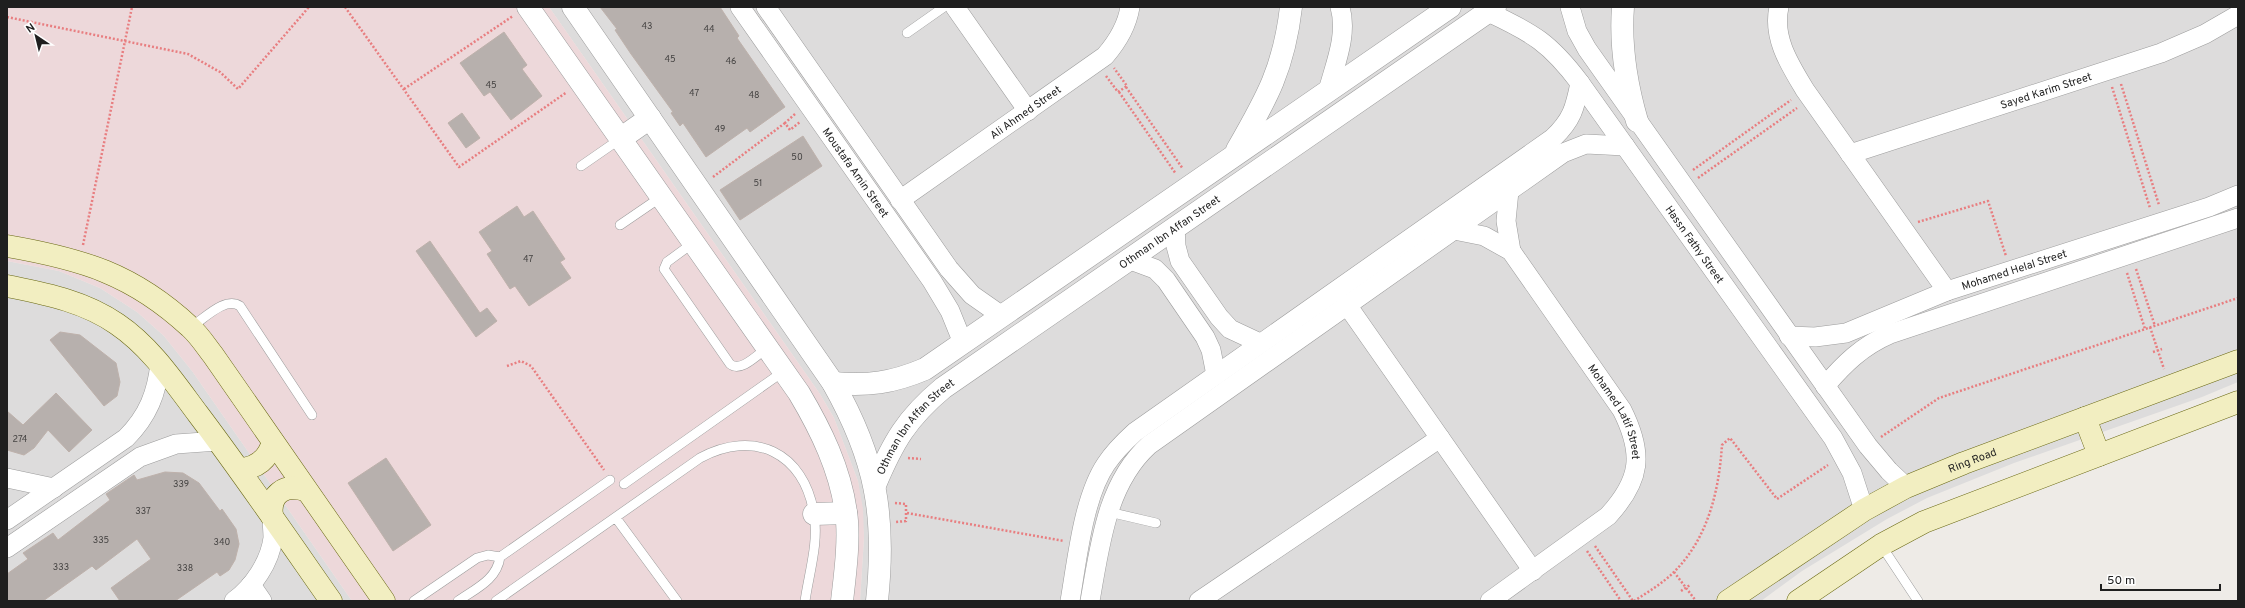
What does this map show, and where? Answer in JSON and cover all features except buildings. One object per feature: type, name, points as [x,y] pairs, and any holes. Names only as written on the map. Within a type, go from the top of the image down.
[{"type":"main road","points":[[7,246],[79,260],[101,268],[142,290],[191,327],[213,355],[305,490],[384,601]]},
{"type":"main road","points":[[7,286],[69,300],[94,310],[128,333],[160,363],[239,470],[331,601]]},
{"type":"main road","name":"Ring Road","points":[[1728,601],[1864,510],[1906,487],[1934,474],[2238,361]]},
{"type":"main road","points":[[1798,601],[1881,545],[1946,513],[2238,402]]},
{"type":"main road","points":[[2085,418],[2099,455]]},
{"type":"main road","points":[[239,470],[252,467],[264,460],[273,442]]},
{"type":"main road","points":[[272,516],[270,507],[273,498],[279,492],[287,487],[296,487],[305,490]]},
{"type":"street","points":[[573,7],[833,383],[859,432],[869,458],[875,485],[880,524],[877,601]]},
{"type":"street","name":"Moustafa Amin Street","points":[[740,7],[932,281],[950,311],[963,343]]},
{"type":"street","name":"Moustafa Amin Street","points":[[766,7],[900,200],[960,283],[986,306],[1002,316]]},
{"type":"street","points":[[955,7],[1028,111]]},
{"type":"street","name":"Ali Ahmed Street","points":[[900,200],[1101,59],[1117,42],[1125,26],[1130,7]]},
{"type":"street","points":[[1234,156],[1269,93],[1278,73],[1288,32],[1291,7]]},
{"type":"street","points":[[1328,91],[1342,39],[1343,24],[1340,7]]},
{"type":"street","points":[[1570,7],[1578,31],[1587,49],[1637,121],[1868,446],[1889,471],[1906,487]]},
{"type":"street","points":[[1623,7],[1623,52],[1627,87],[1637,121]]},
{"type":"street","points":[[1780,7],[1778,15],[1779,38],[1787,60],[1807,94],[1947,291]]},
{"type":"street","points":[[833,383],[881,384],[904,378],[926,369],[1407,36],[1441,8]]},
{"type":"street","name":"Othman Ibn Affan Street","points":[[875,485],[902,430],[921,407],[943,388],[1128,259],[1492,10]]},
{"type":"street","name":"Hassn Fathy Street","points":[[1492,10],[1532,34],[1547,45],[1561,58],[1580,83],[1843,455],[1859,492],[1864,510]]},
{"type":"street","points":[[521,11],[581,82],[660,197],[784,371],[799,393],[824,438],[834,463],[846,513],[842,601]]},
{"type":"street","name":"Sayed Karim Street","points":[[1850,154],[2112,70],[2183,44],[2238,15]]},
{"type":"street","points":[[1407,36],[1422,58]]},
{"type":"street","points":[[1070,601],[1080,544],[1096,484],[1105,465],[1118,448],[1135,432],[1216,374],[1553,138],[1562,130],[1575,110],[1580,83]]},
{"type":"street","points":[[620,139],[650,118]]},
{"type":"street","points":[[1090,601],[1109,512],[1118,486],[1132,462],[1149,445],[1509,191],[1574,147],[1586,144],[1625,146]]},
{"type":"street","name":"Mohamed Latif Street","points":[[1490,601],[1583,537],[1608,516],[1624,499],[1634,478],[1637,454],[1633,431],[1622,410],[1511,251],[1506,221],[1509,191]]},
{"type":"street","name":"Mohamed Helal Street","points":[[1789,336],[1815,338],[1846,333],[1947,291],[2011,269],[2209,207],[2238,195]]},
{"type":"street","name":"Mohamed Helal Street","points":[[1825,386],[1855,354],[1877,340],[2126,254],[2238,218]]},
{"type":"street","points":[[1175,227],[1176,246],[1180,261],[1219,317],[1230,329],[1260,343]]},
{"type":"street","name":"Mohamed Latif Street","points":[[1454,230],[1484,236],[1511,251]]},
{"type":"street","points":[[1128,259],[1155,269],[1166,280],[1205,337],[1211,350],[1216,374]]},
{"type":"street","points":[[1347,305],[1533,571]]},
{"type":"street","points":[[7,520],[126,438],[145,416],[151,404],[157,384],[160,363]]},
{"type":"street","points":[[126,438],[140,457]]},
{"type":"street","points":[[1199,601],[1440,438]]},
{"type":"street","points":[[7,548],[140,457],[176,444],[218,441]]},
{"type":"street","points":[[1118,448],[1132,462]]},
{"type":"street","points":[[7,478],[54,488]]},
{"type":"street","points":[[814,514],[846,513]]},
{"type":"street","points":[[234,601],[251,585],[268,555],[273,538],[272,516]]},
{"type":"street","points":[[251,585],[262,601]]},
{"type":"lane","points":[[907,33],[944,7]]},
{"type":"lane","points":[[581,166],[620,139]]},
{"type":"lane","points":[[620,225],[660,197]]},
{"type":"lane","points":[[694,244],[667,262],[664,269],[730,364],[735,367],[742,366],[767,348]]},
{"type":"lane","points":[[191,327],[224,304],[232,302],[240,306],[312,415]]},
{"type":"lane","points":[[624,484],[784,371]]},
{"type":"lane","points":[[496,601],[700,458],[716,449],[734,445],[760,446],[779,453],[795,468],[803,481],[814,514],[815,539],[805,601]]},
{"type":"lane","points":[[458,601],[490,579],[498,568],[500,558],[610,480]]},
{"type":"lane","points":[[1109,512],[1156,523]]},
{"type":"lane","points":[[616,518],[677,601]]},
{"type":"lane","points":[[1881,545],[1918,601]]},
{"type":"lane","points":[[414,601],[477,558],[488,555],[500,558]]},
{"type":"path","points":[[79,260],[132,7]]},
{"type":"path","points":[[7,17],[125,40],[176,51],[199,58],[220,72],[238,89],[309,7]]},
{"type":"path","points":[[345,7],[459,167],[581,82]]},
{"type":"path","points":[[404,89],[521,11]]},
{"type":"path","points":[[1101,59],[1127,86],[1126,87],[1190,187]]},
{"type":"path","points":[[1101,59],[1119,92],[1190,187]]},
{"type":"path","points":[[2112,70],[2160,223]]},
{"type":"path","points":[[2112,70],[2160,223]]},
{"type":"path","points":[[1119,92],[1126,87]]},
{"type":"path","points":[[1682,184],[1807,94]]},
{"type":"path","points":[[1682,184],[1807,94]]},
{"type":"path","points":[[698,188],[738,160],[752,146],[785,123]]},
{"type":"path","points":[[1902,228],[1988,201],[2011,269]]},
{"type":"path","points":[[2126,254],[2155,326]]},
{"type":"path","points":[[2126,254],[2145,329]]},
{"type":"path","points":[[1868,446],[1933,400],[2238,298]]},
{"type":"path","points":[[2150,327],[2169,387]]},
{"type":"path","points":[[2153,352],[2162,349]]},
{"type":"path","points":[[507,366],[521,361],[531,366],[610,480]]},
{"type":"path","points":[[1583,537],[1634,601],[1674,572],[1691,550],[1706,526],[1720,472],[1722,445],[1730,438],[1777,500],[1843,455]]},
{"type":"path","points":[[907,513],[1080,544]]},
{"type":"path","points":[[1583,537],[1621,601]]},
{"type":"path","points":[[1674,572],[1696,601]]},
{"type":"path","points":[[1681,591],[1690,585]]},
{"type":"shaded area","points":[[7,7],[549,7],[820,394],[834,418],[858,481],[863,509],[864,537],[860,601],[352,601],[192,371],[164,336],[137,312],[100,288],[59,271],[7,261]]},
{"type":"shaded area","points":[[549,7],[2238,7],[2238,382],[2202,397],[2014,463],[1927,498],[1887,519],[1802,571],[1761,601],[860,601],[864,537],[858,481],[834,418],[820,394]]},
{"type":"shaded area","points":[[7,261],[59,271],[100,288],[137,312],[164,336],[192,371],[352,601],[7,601]]}]
